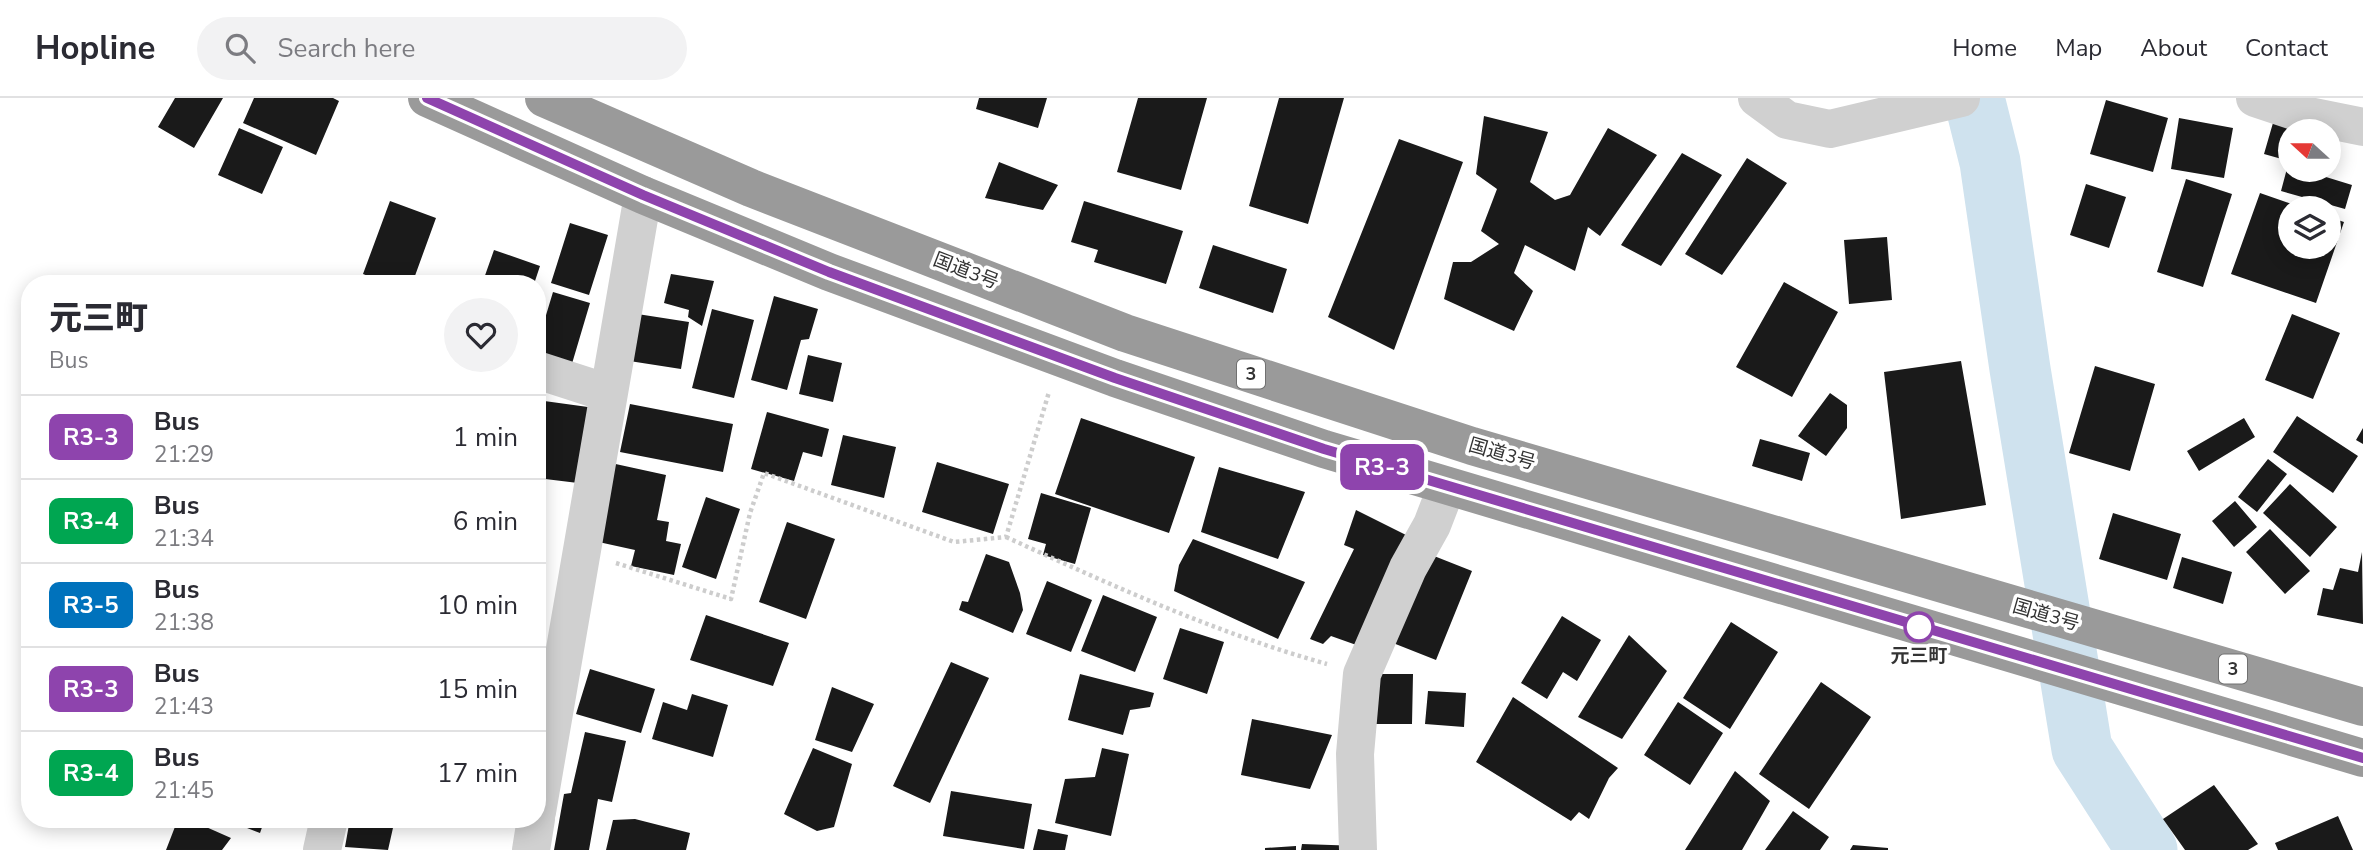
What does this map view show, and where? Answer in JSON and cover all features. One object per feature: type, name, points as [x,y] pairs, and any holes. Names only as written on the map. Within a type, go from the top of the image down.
[{"type":"highway","points":[[427,98],[643,195],[829,272],[1059,357],[1324,449],[2363,758]]},
{"type":"highway","name":"国道3号","points":[[544,98],[751,188],[1125,332],[1472,446],[2363,707]]},
{"type":"street","points":[[1757,98],[1787,120],[1830,128],[1961,98]]},
{"type":"street","points":[[2255,98],[2309,116],[2363,127]]},
{"type":"street","points":[[546,760],[643,195]]},
{"type":"street","points":[[546,373],[608,393]]},
{"type":"street","points":[[1358,850],[1354,754],[1362,674],[1408,568],[1432,525],[1447,486]]},
{"type":"street","points":[[323,850],[327,828]]},
{"type":"street","points":[[531,850],[535,828]]},
{"type":"path","points":[[1006,537],[1059,357]]},
{"type":"path","points":[[582,552],[731,598],[750,513],[764,473],[954,542],[1006,537],[1109,585],[1212,626],[1264,646],[1362,674]]},
{"type":"building","points":[[175,98],[223,98],[194,148],[158,127]]},
{"type":"building","points":[[254,98],[333,98],[339,101],[316,155],[243,123]]},
{"type":"building","points":[[979,98],[1047,98],[1038,128],[976,109]]},
{"type":"building","points":[[1138,98],[1207,98],[1181,190],[1117,172]]},
{"type":"building","points":[[1279,98],[1344,98],[1308,224],[1249,206]]},
{"type":"building","points":[[2106,100],[2168,118],[2153,172],[2090,154]]},
{"type":"building","points":[[1484,116],[1548,132],[1530,182],[1555,200],[1570,195],[1608,128],[1657,155],[1600,236],[1588,227],[1575,271],[1525,245],[1514,273],[1533,291],[1514,331],[1444,299],[1453,262],[1471,262],[1499,244],[1481,231],[1497,189],[1476,174]]},
{"type":"building","points":[[2275,116],[2285,119],[2278,119],[2278,158],[2264,154]]},
{"type":"building","points":[[2179,118],[2233,128],[2224,178],[2171,169]]},
{"type":"building","points":[[239,128],[283,147],[262,194],[218,175]]},
{"type":"building","points":[[1399,139],[1463,162],[1394,350],[1328,317]]},
{"type":"building","points":[[1682,153],[1722,175],[1661,266],[1621,245]]},
{"type":"building","points":[[1747,158],[1787,183],[1722,275],[1685,254]]},
{"type":"building","points":[[999,162],[1058,185],[1043,210],[985,198]]},
{"type":"building","points":[[2186,179],[2232,194],[2203,287],[2157,272]]},
{"type":"building","points":[[2283,182],[2342,182],[2352,185],[2345,209],[2341,208],[2341,196],[2299,196],[2281,191]]},
{"type":"building","points":[[2086,184],[2126,197],[2109,248],[2070,235]]},
{"type":"building","points":[[2260,193],[2278,199],[2278,259],[2331,259],[2316,303],[2231,274]]},
{"type":"building","points":[[390,201],[436,218],[415,275],[363,274]]},
{"type":"building","points":[[1084,201],[1183,231],[1166,284],[1094,262],[1098,250],[1071,242]]},
{"type":"building","points":[[570,223],[608,235],[589,295],[551,283]]},
{"type":"building","points":[[1887,237],[1892,300],[1849,304],[1844,240]]},
{"type":"building","points":[[1213,245],[1287,269],[1273,313],[1199,288]]},
{"type":"building","points":[[494,250],[540,266],[537,275],[485,275]]},
{"type":"building","points":[[671,274],[714,281],[702,326],[688,317],[689,310],[664,303]]},
{"type":"building","points":[[1784,282],[1838,312],[1792,397],[1736,367]]},
{"type":"building","points":[[553,292],[590,303],[571,367],[546,360],[546,315]]},
{"type":"building","points":[[774,296],[818,309],[809,339],[801,340],[787,390],[751,380]]},
{"type":"building","points":[[712,309],[754,320],[734,398],[692,388]]},
{"type":"building","points":[[631,313],[689,322],[681,369],[623,360]]},
{"type":"building","points":[[2292,314],[2340,333],[2313,399],[2265,380]]},
{"type":"building","points":[[808,355],[842,363],[833,402],[799,394]]},
{"type":"building","points":[[1961,361],[1986,505],[1901,519],[1884,372]]},
{"type":"building","points":[[2095,366],[2155,384],[2130,471],[2069,453]]},
{"type":"building","points":[[1830,393],[1847,405],[1847,428],[1826,456],[1798,436]]},
{"type":"building","points":[[546,401],[588,407],[578,483],[546,479]]},
{"type":"building","points":[[630,404],[733,424],[723,472],[620,452]]},
{"type":"building","points":[[767,412],[829,429],[822,457],[803,452],[794,481],[751,469]]},
{"type":"building","points":[[2297,416],[2358,456],[2333,493],[2273,452]]},
{"type":"building","points":[[1081,418],[1195,457],[1169,533],[1055,494]]},
{"type":"building","points":[[2244,418],[2255,437],[2199,471],[2187,451]]},
{"type":"building","points":[[2363,428],[2363,444],[2356,440]]},
{"type":"building","points":[[843,435],[896,447],[884,498],[831,485]]},
{"type":"building","points":[[1760,439],[1810,453],[1802,481],[1752,466]]},
{"type":"building","points":[[2268,459],[2287,474],[2257,512],[2238,497]]},
{"type":"building","points":[[937,462],[1009,484],[993,534],[922,512]]},
{"type":"building","points":[[611,463],[666,475],[657,520],[669,522],[666,541],[681,544],[674,575],[631,566],[635,550],[594,541]]},
{"type":"building","points":[[1219,467],[1305,492],[1278,559],[1201,532]]},
{"type":"building","points":[[2290,484],[2337,527],[2310,557],[2263,513]]},
{"type":"building","points":[[1041,493],[1091,508],[1075,564],[1043,555],[1046,544],[1028,539]]},
{"type":"building","points":[[706,497],[740,509],[716,579],[682,567]]},
{"type":"building","points":[[2235,501],[2257,527],[2234,547],[2212,521]]},
{"type":"building","points":[[1356,510],[1410,537],[1362,647],[1331,636],[1323,644],[1310,639],[1354,549],[1344,545]]},
{"type":"building","points":[[2113,513],[2181,534],[2167,580],[2099,559]]},
{"type":"building","points":[[787,522],[835,539],[806,619],[759,602]]},
{"type":"building","points":[[2270,529],[2310,571],[2285,594],[2246,552]]},
{"type":"building","points":[[1193,539],[1305,582],[1278,639],[1174,591],[1179,565]]},
{"type":"building","points":[[2362,552],[2363,624],[2317,615],[2323,588],[2333,590],[2340,568],[2358,572]]},
{"type":"building","points":[[986,554],[1009,562],[1020,593],[1023,610],[1013,633],[959,610],[962,601],[968,602]]},
{"type":"building","points":[[1429,554],[1472,571],[1436,660],[1393,643]]},
{"type":"building","points":[[2182,557],[2232,572],[2223,604],[2173,588]]},
{"type":"building","points":[[1047,581],[1092,600],[1071,652],[1026,634]]},
{"type":"building","points":[[1103,595],[1157,617],[1135,672],[1081,651]]},
{"type":"building","points":[[706,615],[789,643],[773,686],[690,660]]},
{"type":"building","points":[[1562,616],[1601,640],[1577,681],[1563,672],[1547,699],[1521,683]]},
{"type":"building","points":[[1731,622],[1778,652],[1730,729],[1683,698]]},
{"type":"building","points":[[1180,628],[1224,642],[1207,694],[1163,679]]},
{"type":"building","points":[[1629,635],[1667,671],[1622,739],[1578,717]]},
{"type":"building","points":[[951,662],[989,678],[930,803],[893,786]]},
{"type":"building","points":[[590,669],[655,689],[641,733],[576,714]]},
{"type":"building","points":[[1080,674],[1154,693],[1150,707],[1130,710],[1123,735],[1068,720]]},
{"type":"building","points":[[1369,674],[1413,674],[1412,724],[1368,724]]},
{"type":"building","points":[[1821,682],[1871,717],[1809,809],[1759,774]]},
{"type":"building","points":[[832,687],[874,704],[852,752],[815,740]]},
{"type":"building","points":[[1428,691],[1466,693],[1464,727],[1425,724]]},
{"type":"building","points":[[692,694],[728,705],[713,757],[652,739],[663,702],[687,710]]},
{"type":"building","points":[[1513,697],[1618,768],[1609,778],[1589,819],[1579,812],[1571,821],[1476,762]]},
{"type":"building","points":[[1678,702],[1723,733],[1690,785],[1644,755]]},
{"type":"building","points":[[1252,719],[1332,735],[1310,789],[1241,775]]},
{"type":"building","points":[[585,732],[626,741],[612,802],[598,799],[589,850],[554,850],[564,794],[571,793]]},
{"type":"building","points":[[813,748],[852,764],[834,827],[817,831],[784,814]]},
{"type":"building","points":[[1102,748],[1129,754],[1111,836],[1055,823],[1065,779],[1095,777]]},
{"type":"building","points":[[1735,771],[1770,801],[1742,850],[1685,850]]},
{"type":"building","points":[[2214,785],[2258,844],[2248,850],[2185,850],[2163,819]]},
{"type":"building","points":[[951,791],[1032,804],[1024,849],[943,836]]},
{"type":"building","points":[[1793,811],[1829,837],[1820,850],[1765,850]]},
{"type":"building","points":[[2338,816],[2353,850],[2278,850],[2275,843]]},
{"type":"building","points":[[635,819],[690,833],[686,850],[606,850],[613,820]]},
{"type":"building","points":[[175,828],[208,828],[231,838],[222,850],[166,850]]},
{"type":"building","points":[[247,828],[262,828],[260,833]]},
{"type":"building","points":[[348,828],[393,828],[388,850],[345,847]]},
{"type":"building","points":[[1038,829],[1068,835],[1065,850],[1033,850]]},
{"type":"building","points":[[1302,844],[1360,846],[1360,850],[1301,850]]},
{"type":"building","points":[[1853,845],[1888,848],[1888,850],[1850,850]]},
{"type":"building","points":[[1296,846],[1296,850],[1265,850],[1265,848]]},
{"type":"waterway","points":[[1974,98],[1990,162],[2020,369],[2082,749],[2147,850]]},
{"type":"bus line","name":"R3-3","points":[[427,98],[643,195],[829,272],[1115,378],[1324,449],[2363,758]]},
{"type":"place","name":"元三町","points":[[1919,627]]}]
